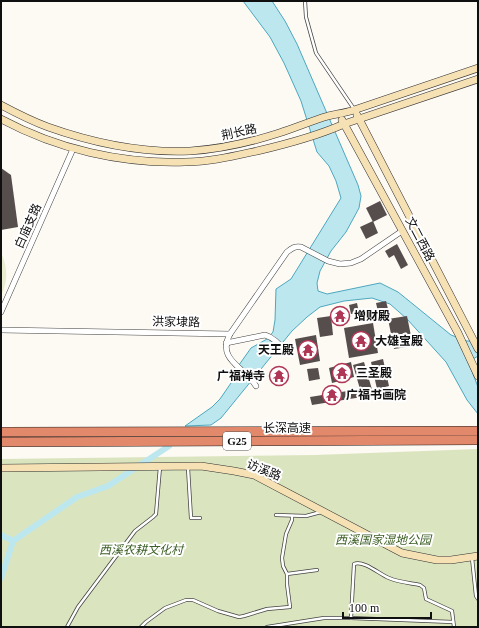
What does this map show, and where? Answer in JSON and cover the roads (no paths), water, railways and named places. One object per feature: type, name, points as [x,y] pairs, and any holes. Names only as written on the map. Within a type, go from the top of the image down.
[{"type":"highway","name":"长深高速","points":[[1,432],[475,435]]},
{"type":"highway","name":"长深高速","points":[[1,442],[475,435]]},
{"type":"main road","name":"荆长路","points":[[1,105],[46,126],[77,137],[122,147],[190,151],[250,141],[304,125],[328,116],[354,110],[478,68]]},
{"type":"main road","name":"荆长路","points":[[1,119],[20,129],[73,149],[125,159],[186,162],[216,159],[280,146],[478,79]]},
{"type":"main road","name":"文二西路","points":[[354,110],[478,349]]},
{"type":"main road","name":"文二西路","points":[[340,114],[344,124],[458,333],[478,376]]},
{"type":"main road","name":"访溪路","points":[[1,468],[201,466],[254,475],[402,553],[437,560],[475,557]]},
{"type":"street","name":"白庙支路","points":[[1,312],[73,149]]},
{"type":"street","points":[[255,383],[234,364],[226,350],[226,343],[230,334],[288,252],[297,246],[306,249],[328,261],[340,264],[352,263],[402,231]]},
{"type":"street","name":"洪家埭路","points":[[1,330],[230,334]]},
{"type":"street","points":[[226,343],[265,335],[282,348]]},
{"type":"lane","points":[[305,1],[306,17],[316,53],[354,110]]},
{"type":"lane","points":[[67,627],[78,607],[135,531],[153,518],[156,514],[160,466]]},
{"type":"lane","points":[[188,466],[191,518],[200,518]]},
{"type":"lane","points":[[276,515],[306,516],[323,511]]},
{"type":"lane","points":[[141,627],[165,608],[186,600],[193,600],[218,611],[239,617],[267,610],[290,607],[286,584],[287,574],[283,566],[282,558],[286,534],[292,520],[292,516]]},
{"type":"lane","points":[[475,557],[476,596],[478,599]]},
{"type":"lane","points":[[351,618],[354,564],[358,562],[389,578],[420,585],[424,588],[426,599],[452,611],[454,627]]},
{"type":"lane","points":[[287,574],[317,570]]},
{"type":"lane","points":[[267,627],[324,618],[453,622]]},
{"type":"water","points":[[243,1],[272,1],[285,21],[297,44],[358,185],[361,196],[359,208],[346,232],[331,251],[320,271],[317,283],[318,291],[327,294],[380,283],[398,292],[451,335],[467,341],[478,341],[478,356],[473,359],[470,366],[478,387],[478,414],[467,400],[446,362],[407,319],[390,304],[372,298],[344,301],[320,307],[292,331],[221,418],[211,425],[185,426],[212,407],[220,399],[231,383],[234,372],[251,348],[267,339],[273,332],[276,289],[291,279],[341,198],[336,181],[329,166],[317,152],[301,101],[284,63],[270,37]]},
{"type":"waterway","points":[[1,578],[13,541],[77,497],[108,486],[169,446]]},
{"type":"waterway","points":[[1,535],[13,541]]},
{"type":"place","name":"增财殿","points":[[340,316]]},
{"type":"place","name":"大雄宝殿","points":[[361,341]]},
{"type":"place","name":"天王殿","points":[[308,350]]},
{"type":"place","name":"三圣殿","points":[[342,373]]},
{"type":"place","name":"广福禅寺","points":[[279,376]]},
{"type":"place","name":"广福书画院","points":[[332,395]]},
{"type":"park label","name":"西溪国家湿地公园","points":[[383,540]]},
{"type":"park label","name":"西溪农耕文化村","points":[[141,550]]}]
